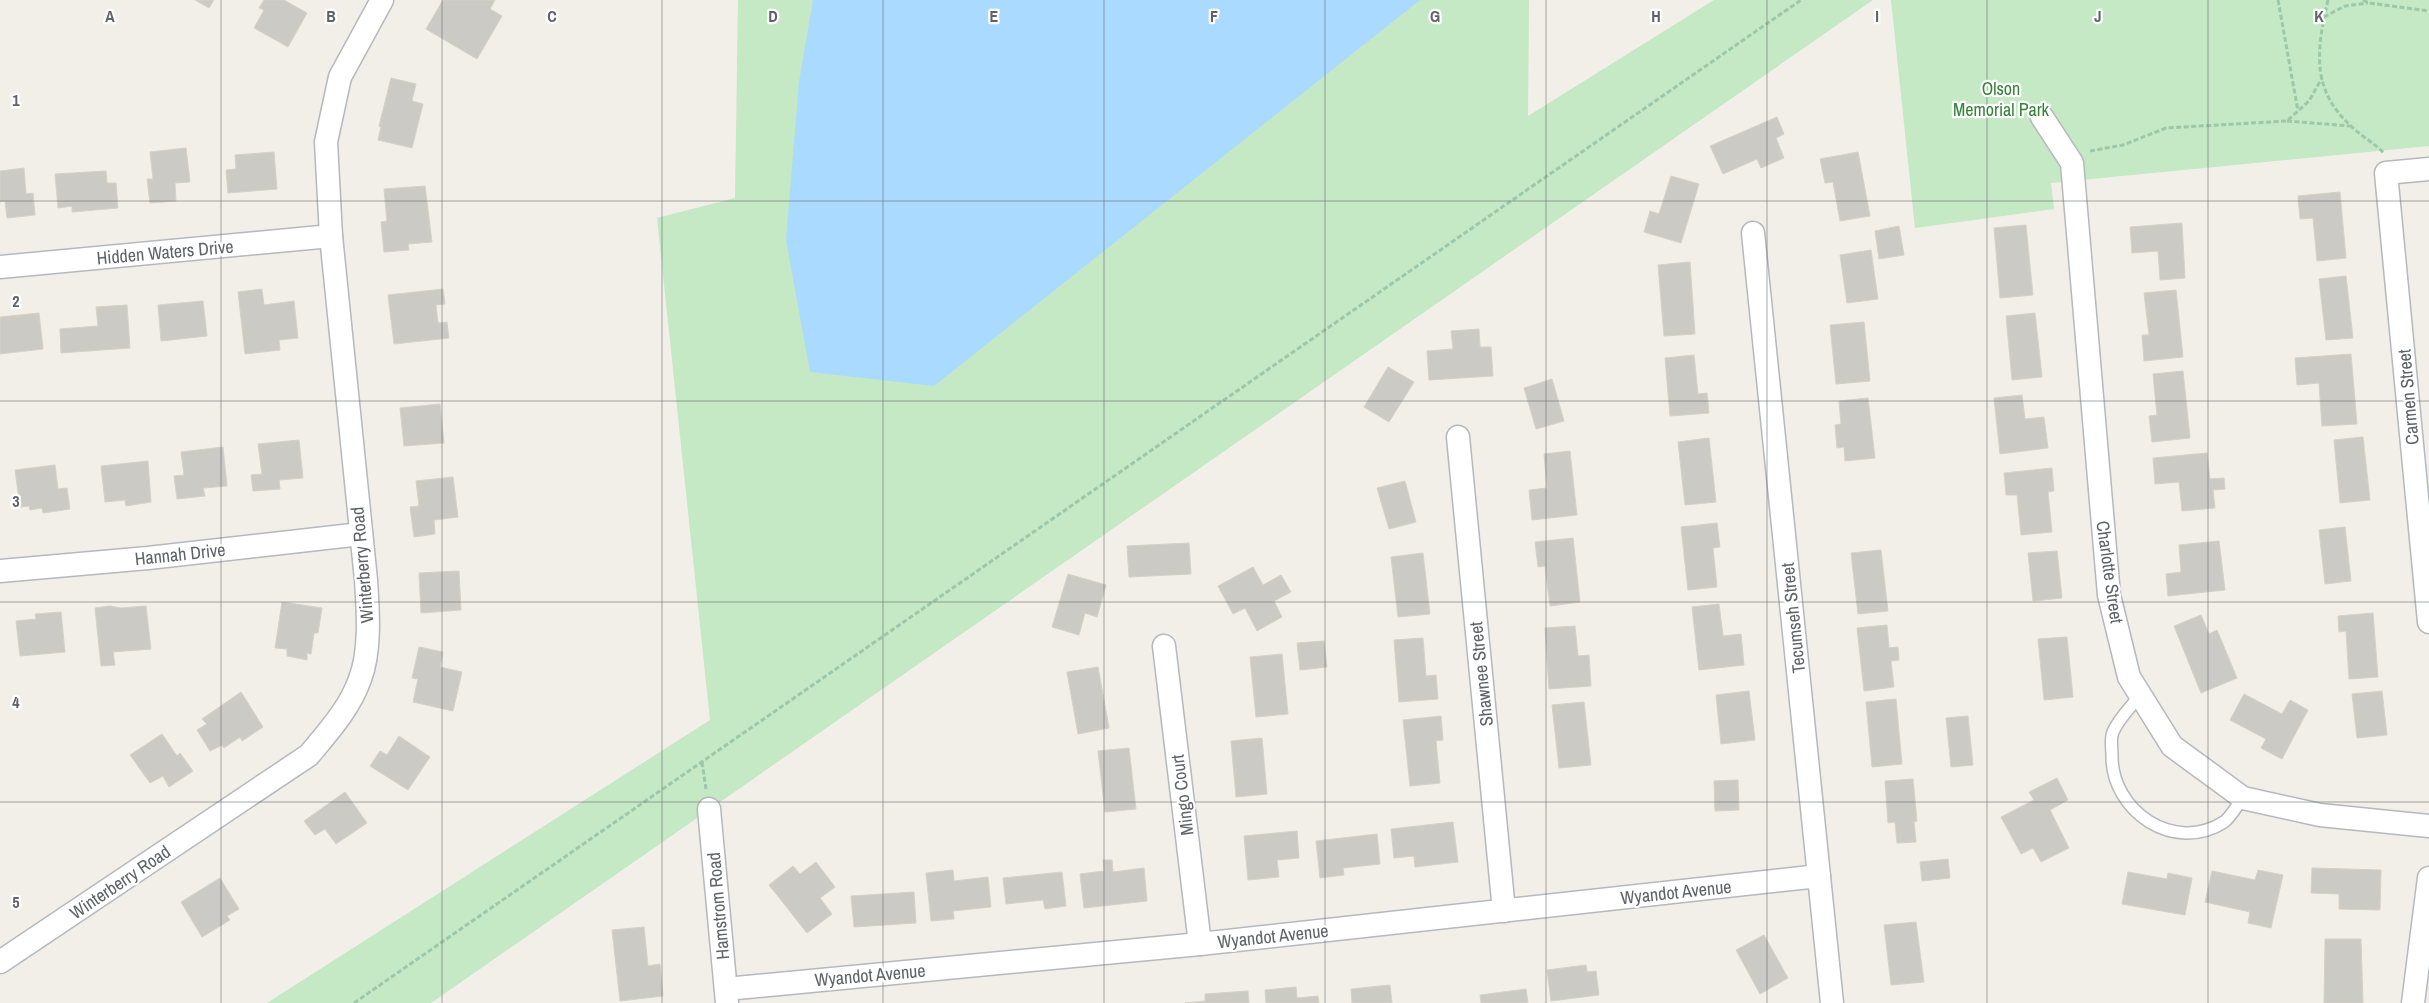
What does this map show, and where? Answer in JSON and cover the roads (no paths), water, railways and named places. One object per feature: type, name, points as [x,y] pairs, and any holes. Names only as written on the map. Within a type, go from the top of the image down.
[{"type":"street","name":"Winterberry Road","points":[[0,962],[309,754],[338,720],[361,679],[369,629],[331,236],[326,142],[340,77],[380,1]]},
{"type":"street","name":"Charlotte Street","points":[[2042,117],[2072,163],[2109,595],[2129,677],[2172,746],[2243,798],[2320,815],[2429,826]]},
{"type":"street","name":"Carmen Street","points":[[2429,169],[2396,172],[2429,622]]},
{"type":"street","name":"Tecumseh Street","points":[[1753,232],[1832,1003]]},
{"type":"street","name":"Hidden Waters Drive","points":[[0,267],[331,236]]},
{"type":"street","name":"Shawnee Street","points":[[1458,437],[1504,911]]},
{"type":"street","name":"Hannah Drive","points":[[0,571],[148,558],[360,534]]},
{"type":"street","name":"Mingo Court","points":[[1164,646],[1200,944]]},
{"type":"street","name":"Hamstrom Road","points":[[709,809],[727,996]]},
{"type":"street","name":"Wyandot Avenue","points":[[727,996],[1819,876]]},
{"type":"street","points":[[2413,1003],[2429,878]]},
{"type":"lane","points":[[2140,695],[2112,732],[2112,761],[2117,786],[2131,808],[2153,825],[2178,832],[2204,832],[2225,821],[2243,798]]},
{"type":"water","points":[[813,0],[1420,0],[934,386],[810,372],[786,240],[799,82]]},
{"type":"park label","name":"Olson Memorial Park","points":[[2001,98]]}]
